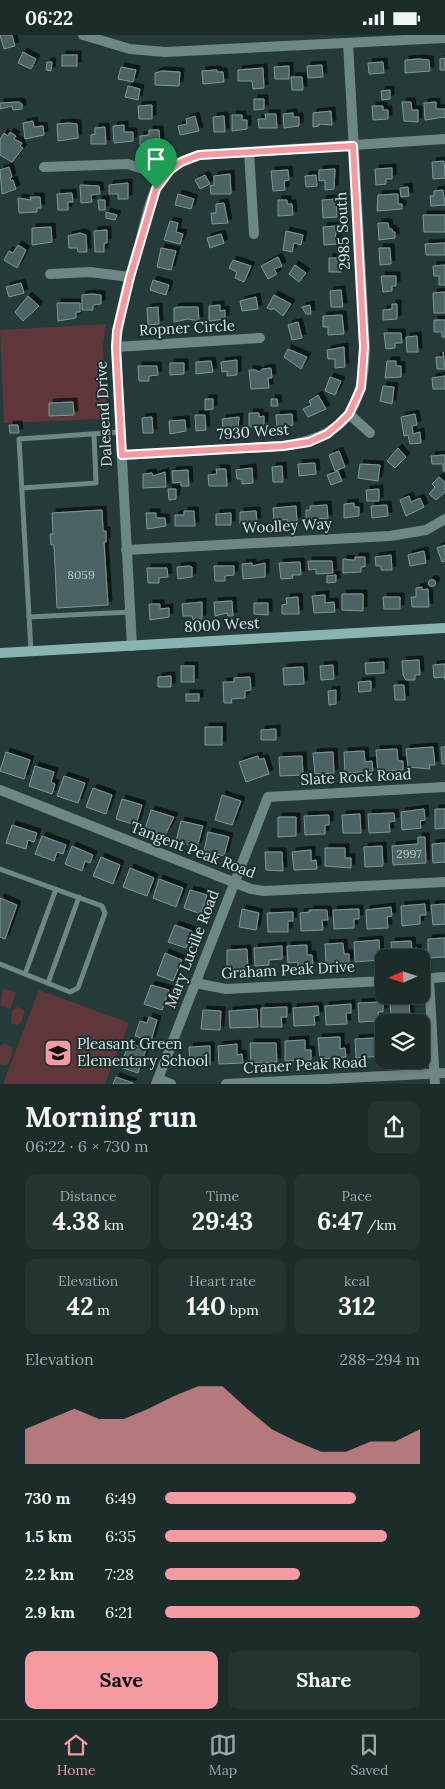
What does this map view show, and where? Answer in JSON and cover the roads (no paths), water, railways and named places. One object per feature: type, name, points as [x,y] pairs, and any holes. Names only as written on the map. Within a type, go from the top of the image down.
[{"type":"street","points":[[83,35],[130,49],[164,52],[445,38]]},
{"type":"street","name":"2985 South","points":[[348,43],[364,347],[361,388],[349,414]]},
{"type":"street","name":"Dalesend Drive","points":[[132,645],[120,432],[117,331],[152,199],[162,179],[181,162],[199,155],[445,139]]},
{"type":"street","points":[[249,152],[254,234]]},
{"type":"street","points":[[44,167],[128,164],[162,179]]},
{"type":"street","points":[[50,274],[90,272],[130,277]]},
{"type":"street","name":"Ropner Circle","points":[[116,347],[260,338]]},
{"type":"street","points":[[349,414],[370,433]]},
{"type":"street","name":"7930 West","points":[[122,455],[283,446],[309,442],[327,434],[349,414]]},
{"type":"street","name":"Woolley Way","points":[[126,550],[390,536],[426,530],[445,519]]},
{"type":"street","name":"8000 West","points":[[0,653],[445,628]]},
{"type":"street","name":"Slate Rock Road","points":[[268,797],[445,787]]},
{"type":"street","name":"Tangent Peak Road","points":[[0,790],[234,883],[264,891],[445,882]]},
{"type":"street","name":"Mary Lucille Road","points":[[157,1082],[268,797]]},
{"type":"street","points":[[430,978],[445,977]]},
{"type":"street","name":"Graham Peak Drive","points":[[195,983],[226,989],[375,981]]},
{"type":"street","points":[[429,1004],[440,1073],[435,1084]]},
{"type":"street","name":"Craner Peak Road","points":[[226,1084],[440,1073]]},
{"type":"street","points":[[157,1082],[171,1084]]},
{"type":"lane","points":[[31,651],[20,439],[120,432]]},
{"type":"lane","points":[[22,488],[96,483],[94,434]]},
{"type":"lane","points":[[29,617],[130,612]]},
{"type":"lane","points":[[0,869],[102,906],[105,913],[78,988],[70,992],[0,965]]},
{"type":"lane","points":[[25,974],[56,889]]},
{"type":"lane","points":[[48,983],[79,897]]},
{"type":"place","name":"Pleasant Green Elementary School","points":[[58,1053]]}]
